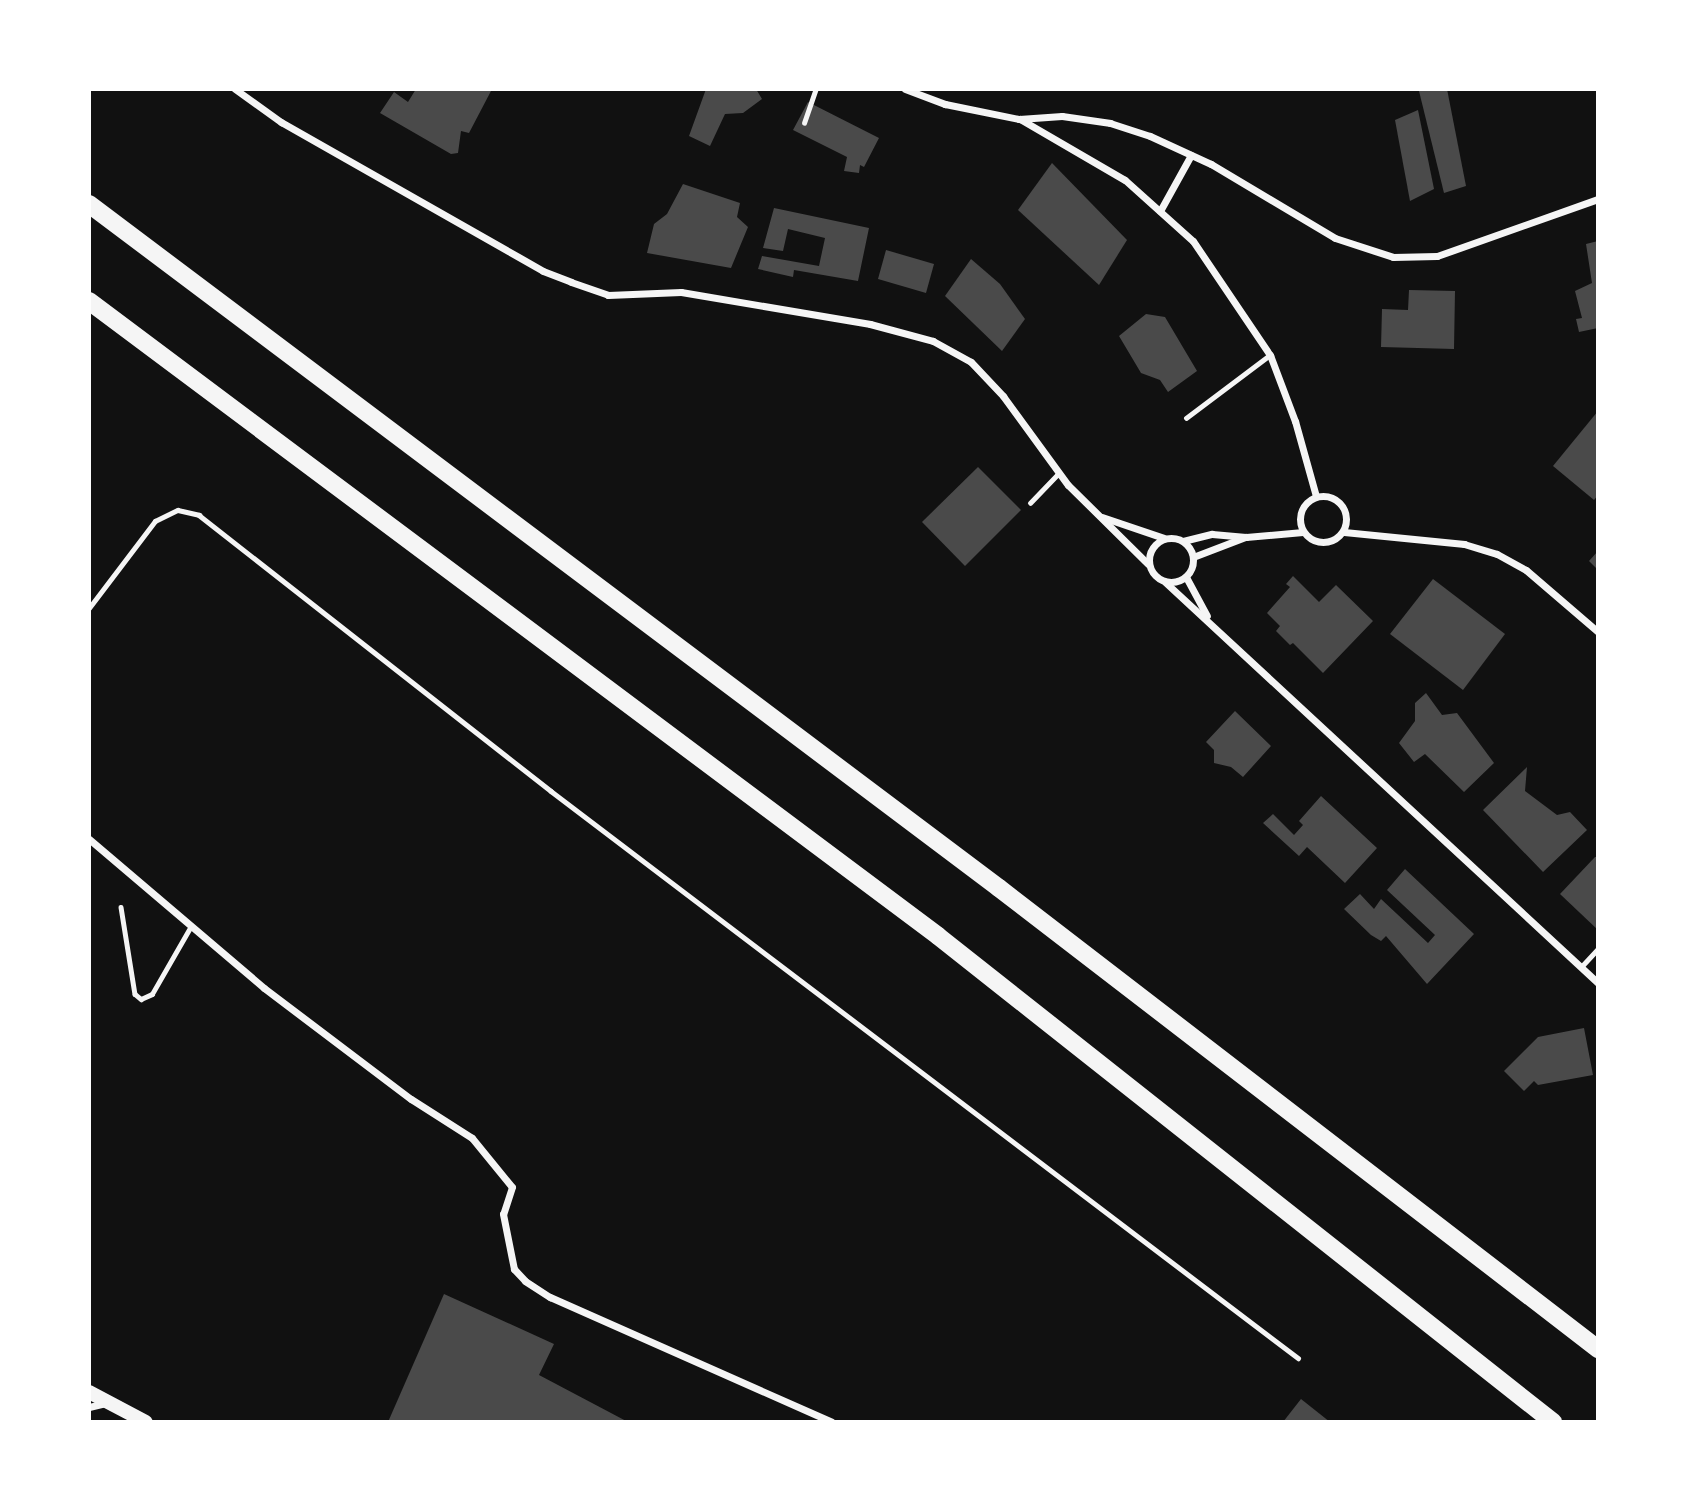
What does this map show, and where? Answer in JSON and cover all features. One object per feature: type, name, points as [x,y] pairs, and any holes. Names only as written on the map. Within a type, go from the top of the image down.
[{"type":"highway","points":[[89,204],[999,888],[1598,1349]]},
{"type":"highway","points":[[89,301],[980,968],[1553,1422]]},
{"type":"main road","points":[[89,1392],[146,1422]]},
{"type":"street","points":[[235,89],[281,122],[570,282],[608,295],[681,292],[870,324],[933,341],[971,362],[1003,396],[1059,473],[1098,516],[1148,564],[1154,576],[1165,582],[1210,623],[1598,983]]},
{"type":"street","points":[[905,89],[945,104],[1019,119],[1062,116],[1110,123],[1191,155],[1335,238],[1393,257],[1437,256],[1598,199]]},
{"type":"street","points":[[1019,119],[1125,180],[1193,241],[1270,355],[1296,421],[1316,496]]},
{"type":"street","points":[[1160,211],[1191,155]]},
{"type":"street","points":[[1303,532],[1301,511],[1316,496]]},
{"type":"street","points":[[1316,496],[1338,500],[1346,510],[1344,532]]},
{"type":"street","points":[[1098,516],[1164,538],[1183,541],[1212,534],[1246,537],[1303,532],[1324,543],[1344,532],[1464,544],[1497,555],[1526,570],[1598,632]]},
{"type":"street","points":[[1193,557],[1246,537]]},
{"type":"street","points":[[1148,564],[1149,553],[1164,538]]},
{"type":"street","points":[[1183,541],[1193,557]]},
{"type":"street","points":[[1193,557],[1186,577],[1210,623]]},
{"type":"street","points":[[1165,582],[1186,577]]},
{"type":"street","points":[[89,839],[190,928],[411,1099],[472,1138],[512,1187],[503,1214],[514,1269],[525,1281],[550,1297],[832,1422]]},
{"type":"street","points":[[89,1407],[106,1403]]},
{"type":"lane","points":[[804,123],[816,89]]},
{"type":"lane","points":[[1186,418],[1270,355]]},
{"type":"lane","points":[[1030,503],[1059,473]]},
{"type":"lane","points":[[89,608],[155,521],[178,510],[199,515],[551,791],[1298,1358]]},
{"type":"lane","points":[[121,907],[135,994],[141,999],[152,994],[190,928]]},
{"type":"lane","points":[[1581,967],[1598,949]]},
{"type":"building","points":[[416,89],[491,91],[469,133],[461,131],[458,153],[451,154],[380,113],[394,92],[408,102]]},
{"type":"building","points":[[706,89],[756,89],[762,99],[743,113],[725,114],[710,146],[689,136]]},
{"type":"building","points":[[1447,89],[1466,186],[1444,193],[1419,91]]},
{"type":"building","points":[[808,102],[879,138],[864,167],[860,165],[859,173],[844,171],[847,157],[793,130]]},
{"type":"building","points":[[1418,110],[1434,189],[1410,201],[1395,120]]},
{"type":"building","points":[[1052,163],[1127,240],[1099,285],[1018,210]]},
{"type":"building","points":[[683,184],[740,203],[737,217],[748,227],[731,268],[647,253],[654,224],[667,214]]},
{"type":"building","points":[[774,208],[869,228],[858,281],[794,270],[793,277],[758,269],[762,256],[819,266],[825,238],[788,229],[783,251],[763,248]]},
{"type":"building","points":[[1598,241],[1598,328],[1579,332],[1576,319],[1582,318],[1575,291],[1592,283],[1586,244]]},
{"type":"building","points":[[886,250],[934,264],[926,293],[878,279]]},
{"type":"building","points":[[971,259],[1000,284],[1025,319],[1002,351],[945,296]]},
{"type":"building","points":[[1409,290],[1455,291],[1454,349],[1381,347],[1382,309],[1408,310]]},
{"type":"building","points":[[1146,314],[1165,317],[1197,371],[1168,392],[1160,380],[1141,373],[1119,336]]},
{"type":"building","points":[[1598,411],[1598,495],[1594,500],[1553,466]]},
{"type":"building","points":[[978,467],[1021,510],[965,566],[922,522]]},
{"type":"building","points":[[1598,551],[1598,570],[1589,561]]},
{"type":"building","points":[[1293,576],[1319,602],[1336,585],[1373,621],[1323,673],[1293,643],[1290,645],[1276,631],[1280,626],[1267,613],[1290,587],[1286,584]]},
{"type":"building","points":[[1433,579],[1505,634],[1463,690],[1390,634]]},
{"type":"building","points":[[1426,693],[1442,715],[1457,713],[1494,763],[1464,792],[1425,754],[1414,762],[1399,743],[1415,721],[1415,703]]},
{"type":"building","points":[[1235,711],[1271,746],[1243,777],[1231,767],[1214,763],[1214,750],[1206,742]]},
{"type":"building","points":[[1527,767],[1525,791],[1557,815],[1570,812],[1587,830],[1543,872],[1483,810]]},
{"type":"building","points":[[1321,796],[1377,848],[1345,883],[1307,847],[1299,856],[1263,823],[1273,814],[1294,835],[1303,825],[1299,821]]},
{"type":"building","points":[[1598,857],[1598,930],[1560,894]]},
{"type":"building","points":[[1405,869],[1474,934],[1427,984],[1386,936],[1381,941],[1371,935],[1344,909],[1360,894],[1374,909],[1381,899],[1428,943],[1435,935],[1387,890]]},
{"type":"building","points":[[1584,1028],[1593,1075],[1538,1085],[1534,1081],[1524,1091],[1504,1071],[1538,1037]]},
{"type":"building","points":[[444,1294],[554,1344],[539,1375],[628,1422],[388,1422]]},
{"type":"building","points":[[1301,1399],[1330,1422],[1283,1422]]}]
